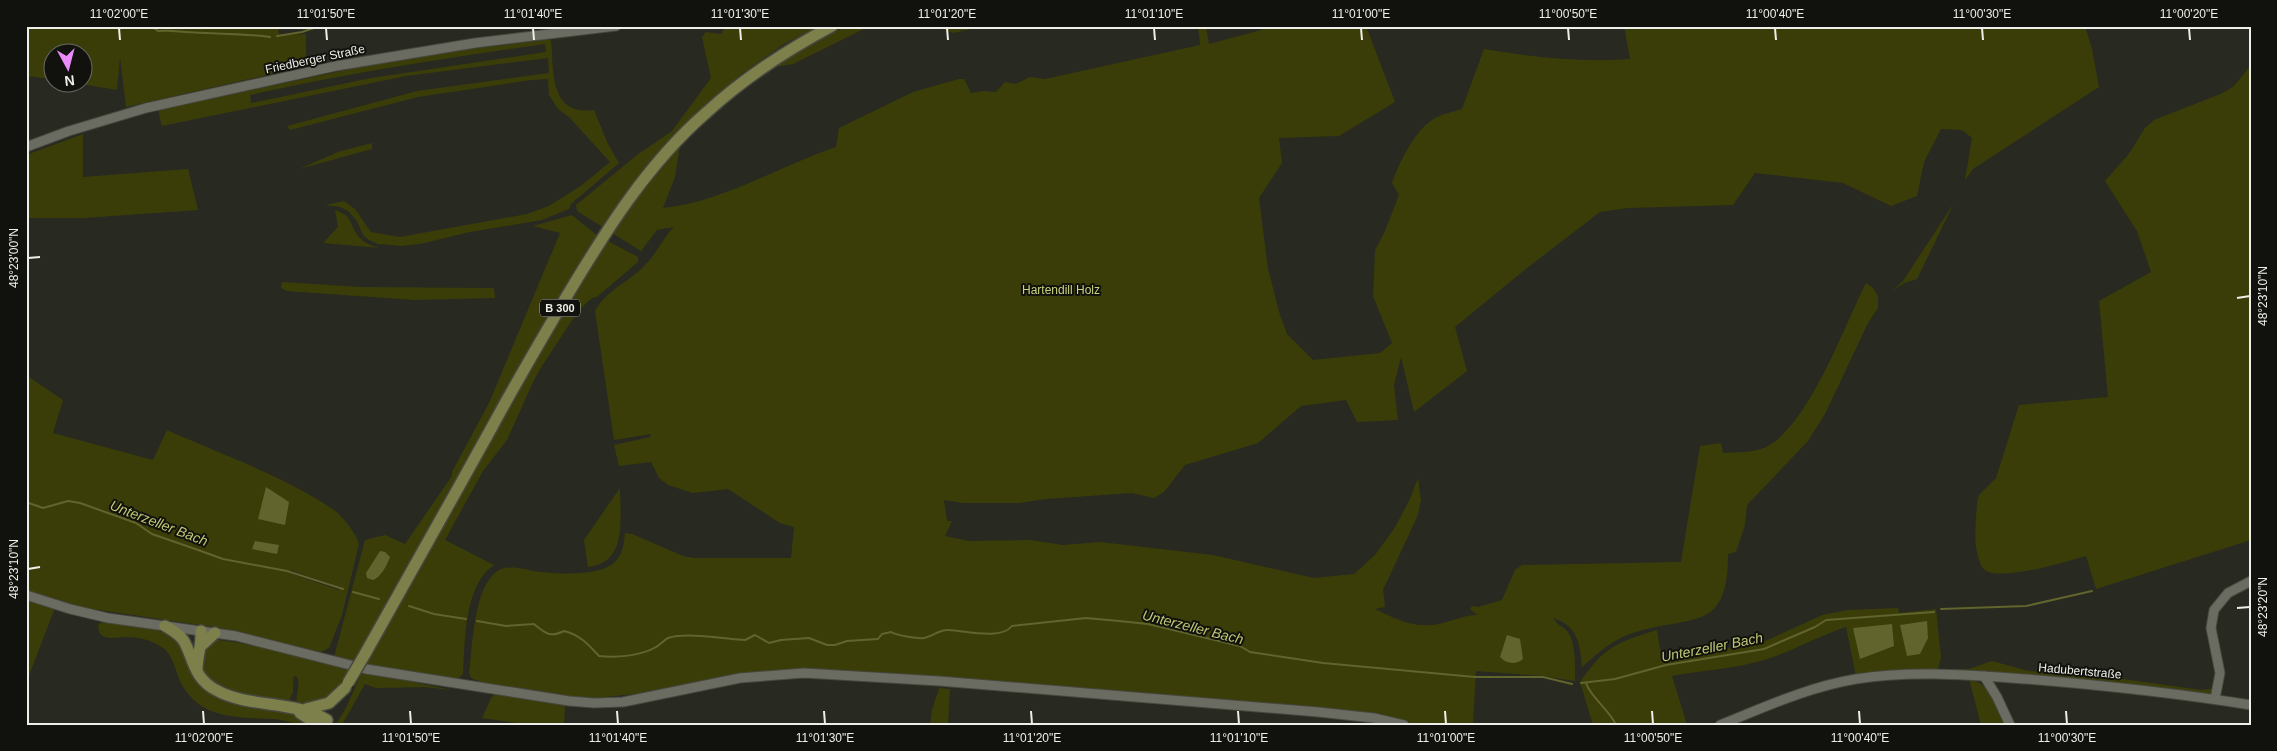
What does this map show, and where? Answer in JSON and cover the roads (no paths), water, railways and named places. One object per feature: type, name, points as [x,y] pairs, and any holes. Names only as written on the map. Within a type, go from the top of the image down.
[{"type":"main road","name":"B 300","points":[[323,723],[347,686],[524,369],[591,255],[632,194],[648,173],[706,112],[750,77],[832,26]]},
{"type":"main road","points":[[165,626],[181,637],[198,674],[206,684],[217,691],[230,696],[303,710],[316,714],[323,723]]},
{"type":"main road","points":[[190,656],[193,641],[201,631]]},
{"type":"main road","points":[[198,674],[197,663],[202,644],[201,631]]},
{"type":"main road","points":[[202,644],[215,633]]},
{"type":"main road","points":[[303,710],[329,703],[347,686]]},
{"type":"main road","points":[[285,706],[323,723]]},
{"type":"street","name":"Friedberger Straße","points":[[26,147],[69,131],[146,108],[336,66],[475,43],[616,26]]},
{"type":"street","points":[[2214,699],[2220,673],[2211,628],[2214,610],[2228,592],[2251,581]]},
{"type":"street","points":[[26,595],[98,616],[258,641],[366,669],[481,688],[594,703],[623,702],[651,698],[740,678],[804,673],[939,681],[1318,712],[1374,718],[1404,725]]},
{"type":"street","name":"Hadubertstraße","points":[[1720,725],[1811,690],[1856,679],[1906,674],[1984,676],[2124,688],[2251,705]]},
{"type":"street","points":[[1984,676],[1998,697],[2010,725]]},
{"type":"waterway","points":[[151,26],[158,31],[270,37]]},
{"type":"waterway","points":[[277,36],[302,32],[320,26]]},
{"type":"waterway","name":"Unterzeller Bach","points":[[26,502],[43,508],[68,501],[80,503],[136,523],[152,534],[223,559],[287,571],[343,589]]},
{"type":"waterway","name":"Unterzeller Bach","points":[[1941,609],[2026,606],[2092,591]]},
{"type":"waterway","name":"Unterzeller Bach","points":[[353,592],[379,599]]},
{"type":"waterway","name":"Unterzeller Bach","points":[[409,606],[434,614],[466,619]]},
{"type":"waterway","name":"Unterzeller Bach","points":[[1581,683],[1615,679],[1666,665],[1764,649],[1815,627],[1826,620],[1934,612]]},
{"type":"waterway","name":"Unterzeller Bach","points":[[477,621],[506,626],[534,624],[548,634],[564,631],[579,638],[599,656],[613,657],[628,656],[650,650],[668,638],[676,636],[745,640],[755,635],[769,643],[809,638],[827,645],[835,645],[847,641],[878,639],[882,634],[891,632],[921,638],[946,630],[992,634],[1000,633],[1012,626],[1086,618],[1148,624],[1240,646],[1250,652],[1323,663],[1475,677],[1543,677],[1572,684]]},
{"type":"waterway","points":[[1586,683],[1592,694],[1616,725]]},
{"type":"park label","name":"Hartendill Holz","points":[[1061,290]]}]
